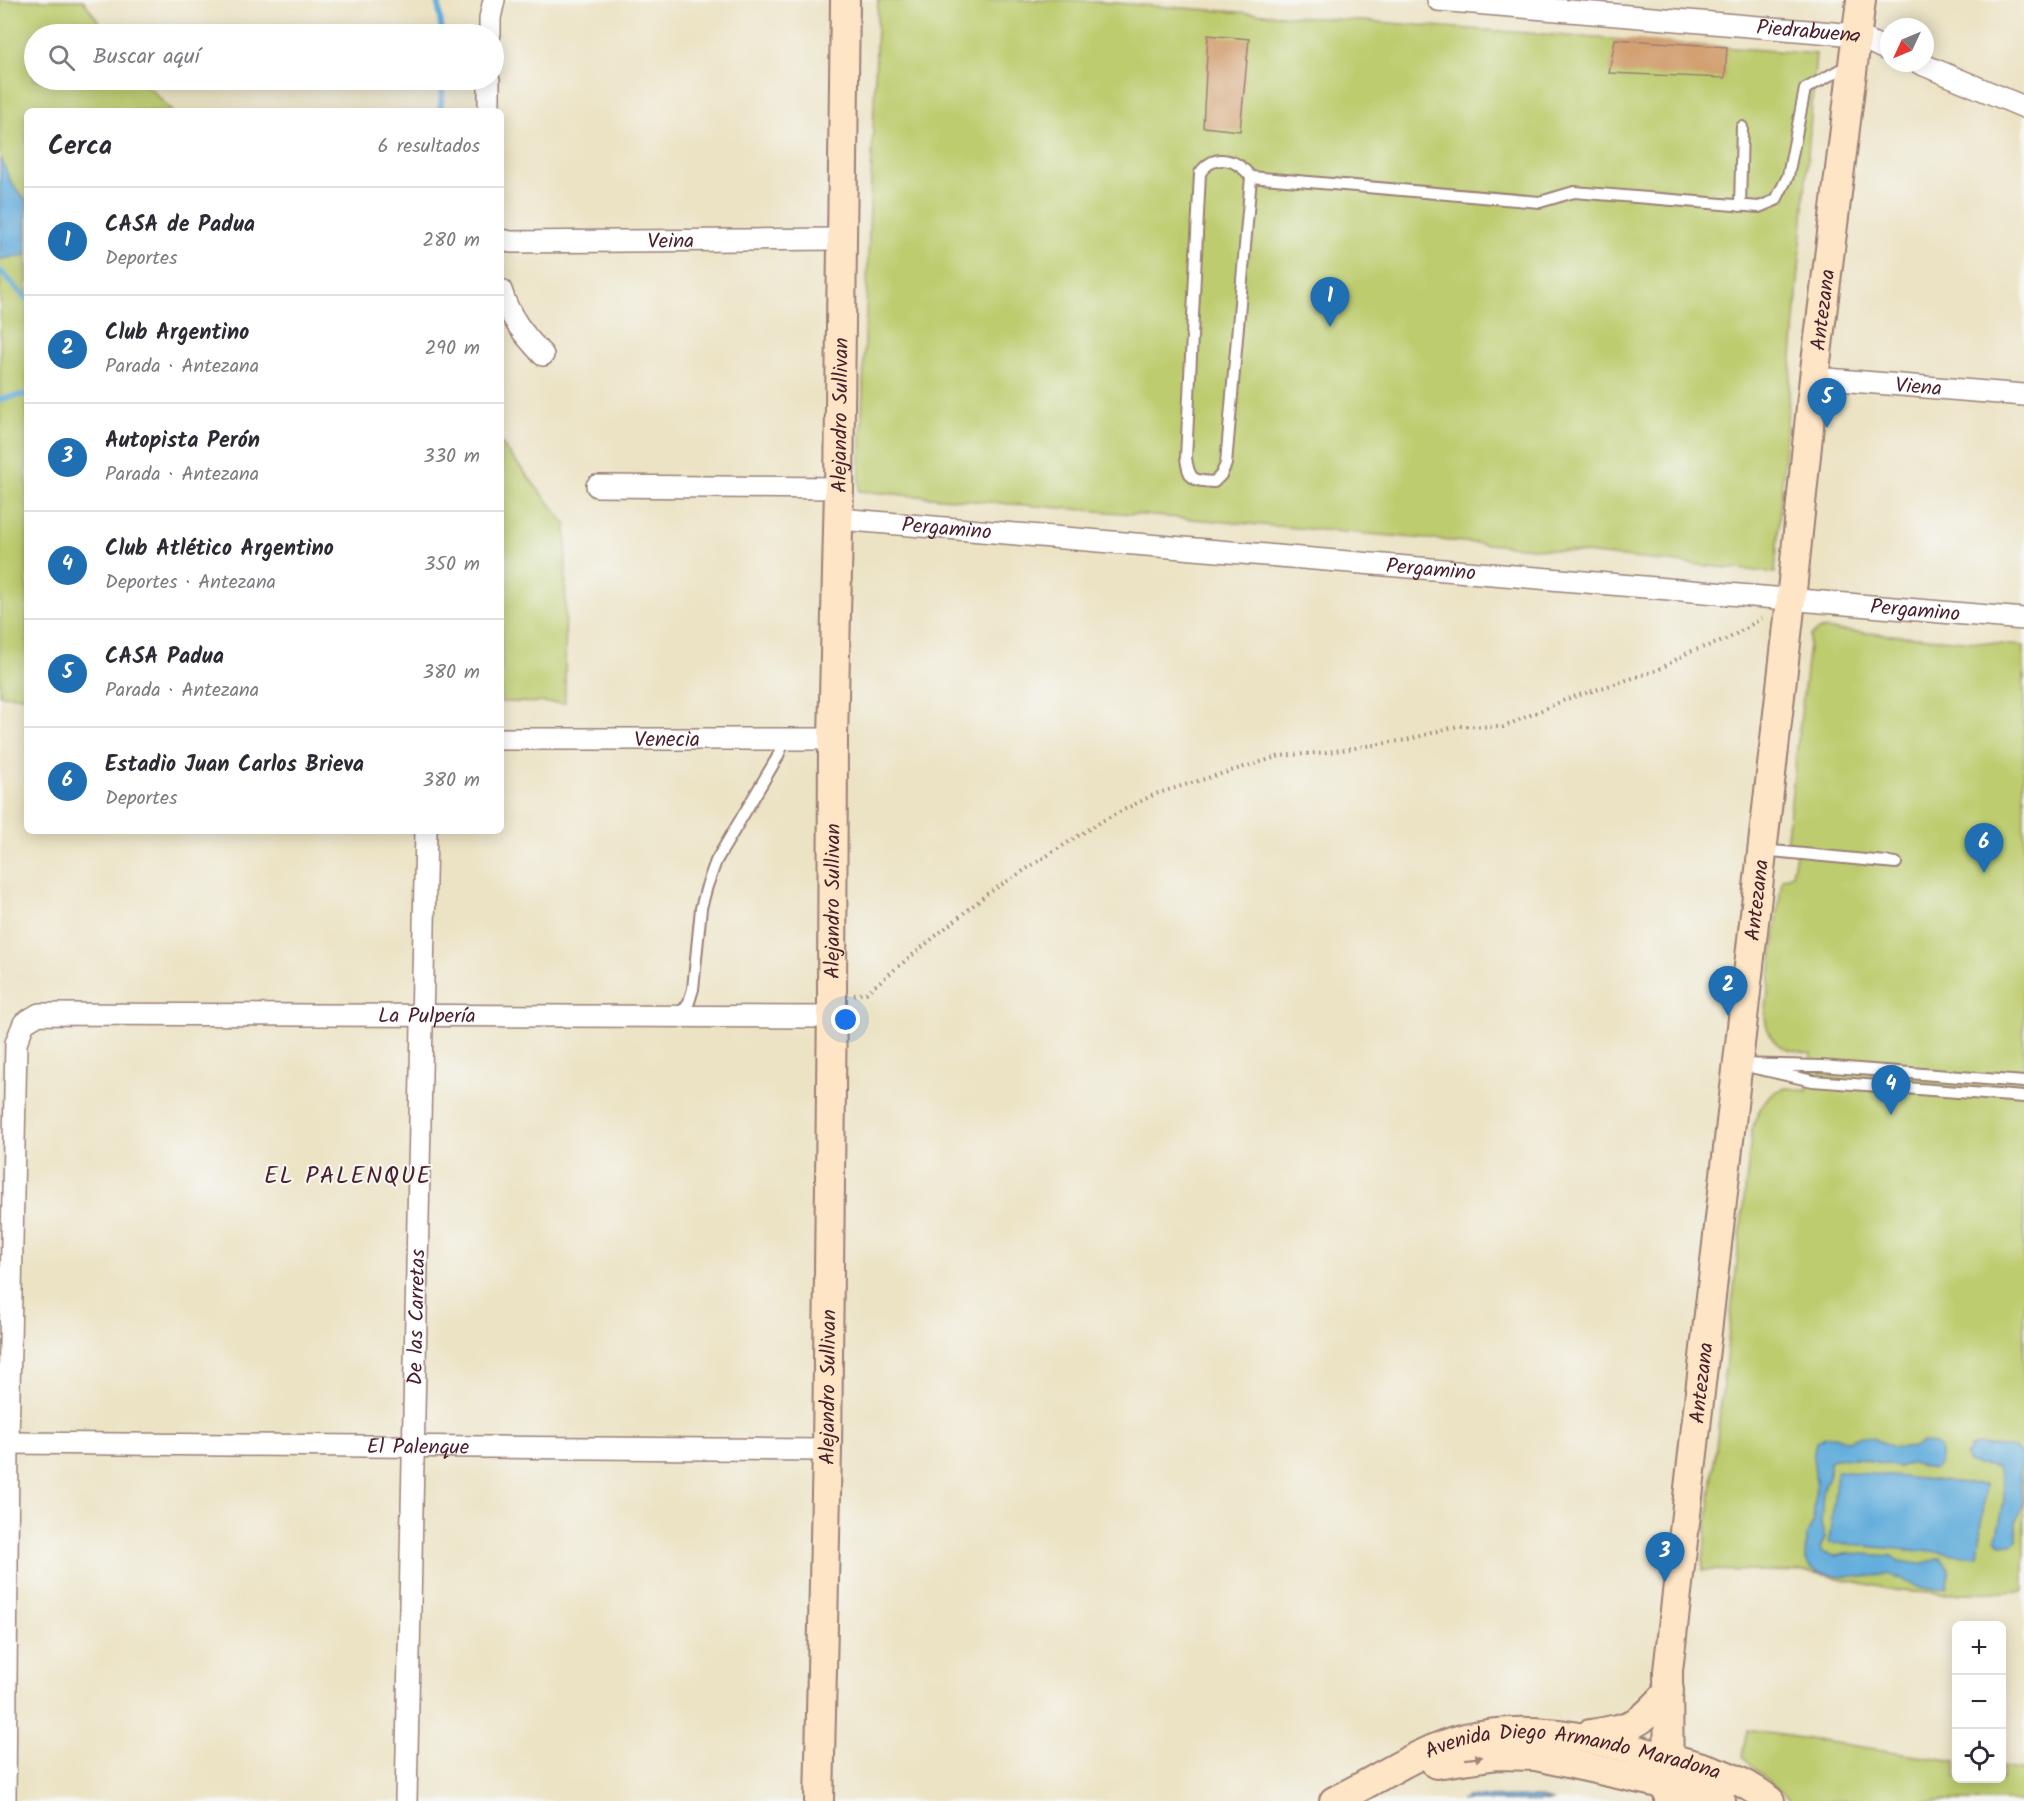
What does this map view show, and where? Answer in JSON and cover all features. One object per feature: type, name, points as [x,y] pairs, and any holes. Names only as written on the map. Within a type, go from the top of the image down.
[{"type":"street","points":[[490,24],[494,0]]},
{"type":"street","name":"Alejandro Sullivan","points":[[819,1801],[827,1450],[833,740],[846,0]]},
{"type":"street","name":"Piedrabuena","points":[[1438,0],[1593,6],[1855,49],[1880,50]]},
{"type":"street","name":"Antezana","points":[[1668,1781],[1668,1671],[1791,600],[1814,378],[1861,0]]},
{"type":"street","points":[[1934,69],[2024,107]]},
{"type":"street","points":[[489,90],[489,108]]},
{"type":"street","name":"Veina","points":[[504,241],[841,239]]},
{"type":"street","points":[[504,299],[522,333],[543,355]]},
{"type":"street","name":"Viena","points":[[1814,378],[2024,395]]},
{"type":"street","points":[[597,486],[839,488]]},
{"type":"street","name":"Pergamino","points":[[838,519],[2024,619]]},
{"type":"street","name":"Venecia","points":[[504,739],[785,738],[833,740]]},
{"type":"street","name":"De las Carretas","points":[[406,1801],[426,834]]},
{"type":"street","name":"La Pulpería","points":[[8,1443],[16,1043],[24,1023],[39,1014],[679,1017],[832,1008]]},
{"type":"street","points":[[5,1801],[8,1443]]},
{"type":"street","name":"El Palenque","points":[[8,1443],[827,1450]]},
{"type":"street","points":[[1577,1735],[1630,1727],[1655,1708],[1669,1691]]},
{"type":"street","points":[[1668,1721],[1687,1749],[1715,1770]]},
{"type":"street","name":"Avenida Diego Armando Maradona","points":[[1334,1801],[1410,1760],[1464,1739],[1500,1732],[1531,1731],[1577,1735],[1668,1781],[1721,1801]]},
{"type":"street","name":"Avenida Diego Armando Maradona","points":[[1376,1779],[1433,1764],[1472,1757],[1518,1755],[1558,1760],[1668,1781],[1715,1770],[1770,1801]]},
{"type":"lane","points":[[1251,177],[1226,464],[1221,475],[1214,482],[1196,481],[1188,474],[1186,458],[1200,173],[1206,165],[1214,160],[1228,160],[1243,166],[1251,177],[1540,202],[1574,192],[1759,207],[1776,200],[1788,176],[1805,89],[1855,49]]},
{"type":"lane","points":[[1740,206],[1742,127]]},
{"type":"lane","points":[[679,1017],[689,1002],[693,989],[701,908],[706,886],[716,861],[777,758],[785,738]]},
{"type":"lane","points":[[1762,850],[1896,862]]},
{"type":"lane","points":[[1737,1064],[1821,1066],[2024,1082]]},
{"type":"lane","points":[[1737,1064],[1813,1081],[2024,1097]]},
{"type":"path","points":[[832,1008],[866,993],[987,894],[1100,822],[1155,794],[1280,756],[1328,752],[1406,740],[1458,726],[1503,728],[1568,699],[1658,670],[1689,652],[1726,640],[1791,600]]},
{"type":"green space","points":[[0,0],[83,0],[101,24],[24,24],[24,90],[152,90],[169,108],[24,108],[24,696],[0,695]]},
{"type":"green space","points":[[878,0],[1073,0],[1816,54],[1775,573],[1545,549],[859,491]]},
{"type":"green space","points":[[504,447],[566,524],[565,703],[504,702]]},
{"type":"green space","points":[[1820,629],[2024,646],[2024,1591],[1944,1594],[1899,1591],[1810,1572],[1702,1570],[1752,1130],[1760,1109],[1773,1093],[1787,1088],[1807,1091],[1811,1054],[1780,1046],[1775,1042],[1767,1028],[1765,1017],[1782,879],[1792,874],[1796,854],[1786,845],[1810,636]]},
{"type":"green space","points":[[1747,1730],[1952,1760],[1952,1783],[2006,1783],[2006,1768],[2024,1771],[2024,1801],[1791,1801],[1742,1756]]},
{"type":"water","points":[[0,157],[11,182],[24,198],[24,255],[0,259]]},
{"type":"water","points":[[1834,1436],[1848,1441],[1862,1436],[1871,1437],[1892,1447],[1914,1448],[1922,1442],[1935,1444],[1940,1448],[1940,1457],[1934,1470],[1911,1463],[1899,1467],[1857,1458],[1833,1459],[1829,1462],[1829,1476],[1823,1490],[1821,1525],[1825,1537],[1820,1549],[1822,1553],[1836,1556],[1849,1553],[1892,1556],[1898,1561],[1920,1564],[1941,1558],[1950,1569],[1946,1588],[1934,1590],[1919,1587],[1888,1574],[1862,1577],[1833,1575],[1820,1573],[1809,1567],[1805,1561],[1806,1536],[1813,1523],[1816,1483],[1813,1457],[1816,1442],[1825,1437]]},
{"type":"water","points":[[1978,1445],[2015,1448],[2023,1458],[2020,1472],[2022,1505],[2017,1521],[2017,1540],[2012,1544],[2001,1544],[1996,1538],[2004,1493],[1997,1467],[1972,1464],[1967,1461],[1966,1455],[1971,1447]]},
{"type":"water","points":[[1837,1471],[1986,1485],[1978,1556],[1829,1543]]},
{"type":"water","points":[[1536,1797],[1553,1801],[1460,1801],[1467,1798]]},
{"type":"building","points":[[1208,35],[1249,39],[1240,131],[1203,127]]},
{"type":"building","points":[[1615,39],[1727,47],[1725,78],[1609,73]]},
{"type":"waterway","points":[[438,0],[441,24]]},
{"type":"waterway","points":[[440,108],[443,90]]},
{"type":"waterway","points":[[0,271],[24,296]]},
{"type":"waterway","points":[[0,399],[24,395]]},
{"type":"place","name":"CASA de Padua","points":[[1330,327]]},
{"type":"place","name":"CASA Padua","points":[[1827,428]]},
{"type":"place","name":"Estadio Juan Carlos Brieva","points":[[1984,873]]},
{"type":"place","name":"Club Argentino","points":[[1728,1016]]},
{"type":"place","name":"Club Atlético Argentino","points":[[1891,1115]]},
{"type":"place","name":"Autopista Perón","points":[[1665,1582]]},
{"type":"district","name":"EL PALENQUE","points":[[348,1175]]}]
